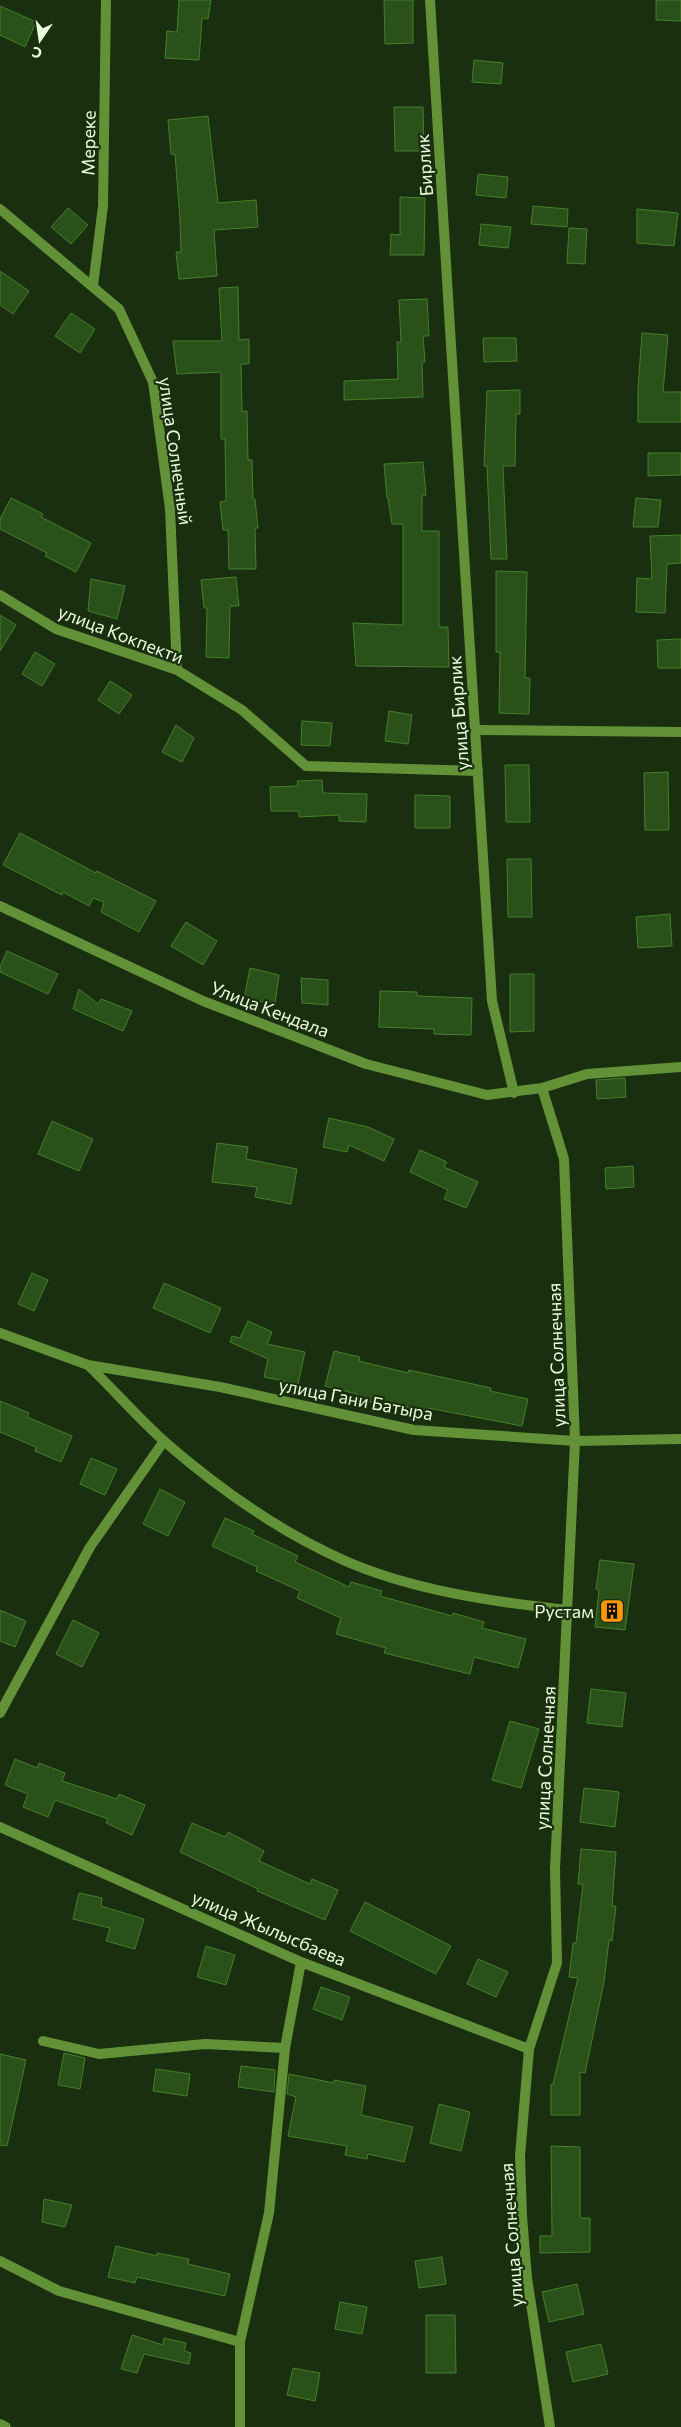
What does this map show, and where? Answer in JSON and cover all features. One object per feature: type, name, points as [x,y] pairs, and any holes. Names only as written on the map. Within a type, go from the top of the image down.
[{"type":"street","name":"Мереке","points":[[92,286],[103,206],[106,0]]},
{"type":"street","name":"Бирлик","points":[[430,0],[450,328]]},
{"type":"street","name":"улица Солнечный","points":[[0,209],[119,308],[152,382],[170,509],[177,670]]},
{"type":"street","name":"улица Бирлик","points":[[450,328],[492,1002],[514,1093]]},
{"type":"street","name":"улица Кокпекти","points":[[0,595],[56,629],[177,670],[242,710],[306,766],[478,771]]},
{"type":"street","points":[[475,730],[681,732]]},
{"type":"street","name":"Улица Кендала","points":[[0,906],[203,1001],[366,1064],[488,1095],[542,1088],[587,1074],[681,1067]]},
{"type":"street","name":"улица Солнечная","points":[[542,1088],[564,1159],[576,1441],[555,1869],[557,1963],[529,2049],[520,2156],[527,2278],[550,2427]]},
{"type":"street","name":"улица Гани Батыра","points":[[0,1333],[88,1364],[220,1388],[414,1430],[576,1441],[681,1438]]},
{"type":"street","name":"улица Гани Батыра","points":[[88,1364],[164,1441],[210,1479],[304,1541],[342,1560],[443,1590],[495,1602],[568,1610]]},
{"type":"street","points":[[0,1714],[90,1547],[164,1441]]},
{"type":"street","name":"улица Жылысбаева","points":[[0,1827],[302,1962],[529,2049]]},
{"type":"street","points":[[240,2427],[240,2342],[269,2213],[285,2048],[302,1962]]},
{"type":"street","points":[[43,2041],[99,2054],[205,2044],[285,2048]]},
{"type":"street","points":[[0,2261],[59,2291],[240,2342]]},
{"type":"street","points":[[0,2424],[6,2427]]},
{"type":"building","points":[[179,0],[211,0],[208,19],[202,18],[199,60],[165,58],[167,31],[177,32]]},
{"type":"building","points":[[384,0],[413,0],[413,43],[385,44]]},
{"type":"building","points":[[656,0],[681,0],[681,21],[656,20]]},
{"type":"building","points":[[0,6],[36,22],[25,47],[0,35]]},
{"type":"building","points":[[474,60],[503,63],[501,84],[472,82]]},
{"type":"building","points":[[394,107],[423,107],[424,151],[395,151]]},
{"type":"building","points":[[208,116],[218,203],[256,200],[258,227],[214,230],[217,276],[179,279],[176,252],[181,252],[180,220],[175,154],[171,154],[168,120]]},
{"type":"building","points":[[478,174],[508,177],[506,198],[476,195]]},
{"type":"building","points":[[400,197],[425,198],[424,255],[390,255],[391,234],[400,235]]},
{"type":"building","points":[[533,206],[568,209],[567,227],[531,224]]},
{"type":"building","points":[[68,208],[88,225],[71,244],[51,227]]},
{"type":"building","points":[[637,209],[678,213],[674,246],[637,243]]},
{"type":"building","points":[[481,224],[511,227],[508,248],[479,245]]},
{"type":"building","points":[[569,228],[587,229],[585,264],[567,263]]},
{"type":"building","points":[[0,271],[29,291],[13,314],[0,305]]},
{"type":"building","points":[[238,287],[239,340],[249,339],[249,364],[241,364],[242,412],[247,411],[248,460],[252,460],[253,499],[255,499],[258,528],[255,528],[256,569],[229,569],[228,530],[223,530],[220,502],[226,501],[225,439],[221,439],[221,372],[177,374],[173,341],[222,341],[219,288]]},
{"type":"building","points":[[427,299],[429,336],[423,336],[425,362],[422,362],[423,397],[344,400],[344,381],[398,379],[397,342],[401,342],[399,300]]},
{"type":"building","points":[[71,313],[95,329],[80,353],[55,336]]},
{"type":"building","points":[[642,333],[668,335],[663,392],[681,392],[681,422],[638,422]]},
{"type":"building","points":[[483,338],[516,338],[517,361],[484,362]]},
{"type":"building","points":[[520,390],[520,414],[516,414],[515,466],[503,466],[507,559],[491,559],[487,466],[484,466],[487,391]]},
{"type":"building","points":[[648,453],[681,453],[681,475],[648,476]]},
{"type":"building","points":[[423,462],[426,495],[422,496],[422,531],[439,531],[439,627],[448,627],[449,667],[356,666],[353,623],[403,625],[403,524],[392,524],[387,498],[384,464]]},
{"type":"building","points":[[11,498],[43,514],[41,517],[91,543],[76,572],[45,556],[47,553],[0,529],[0,519]]},
{"type":"building","points":[[636,498],[661,500],[658,527],[633,527]]},
{"type":"building","points":[[681,535],[681,563],[667,564],[665,613],[636,612],[637,578],[652,579],[650,536]]},
{"type":"building","points":[[496,571],[527,572],[525,678],[530,678],[529,714],[499,713],[500,652],[496,652]]},
{"type":"building","points":[[236,577],[239,606],[230,606],[229,658],[206,657],[207,608],[204,608],[201,580]]},
{"type":"building","points":[[91,579],[125,586],[117,619],[88,611]]},
{"type":"building","points":[[0,615],[16,625],[0,651]]},
{"type":"building","points":[[681,639],[681,668],[658,668],[657,640]]},
{"type":"building","points":[[35,652],[55,664],[42,686],[22,674]]},
{"type":"building","points":[[110,681],[132,695],[119,714],[98,700]]},
{"type":"building","points":[[389,711],[412,715],[408,744],[385,741]]},
{"type":"building","points":[[302,721],[332,723],[330,746],[301,745]]},
{"type":"building","points":[[176,725],[194,738],[182,762],[162,752]]},
{"type":"building","points":[[505,765],[529,765],[530,822],[506,822]]},
{"type":"building","points":[[668,772],[669,830],[645,830],[644,773]]},
{"type":"building","points":[[322,780],[323,793],[367,794],[366,822],[339,821],[339,815],[299,817],[299,811],[271,811],[270,787],[298,786],[297,781]]},
{"type":"building","points":[[415,795],[450,796],[450,828],[415,828]]},
{"type":"building","points":[[20,833],[96,873],[97,871],[156,901],[139,932],[101,912],[104,902],[93,898],[89,906],[63,892],[62,895],[3,865]]},
{"type":"building","points":[[507,859],[531,859],[532,917],[508,917]]},
{"type":"building","points":[[670,914],[672,946],[638,948],[636,917]]},
{"type":"building","points":[[186,922],[217,941],[203,965],[171,946]]},
{"type":"building","points":[[7,951],[58,974],[48,994],[0,972],[0,967]]},
{"type":"building","points":[[250,968],[279,975],[275,1004],[244,999]]},
{"type":"building","points":[[510,974],[534,974],[534,1031],[510,1032]]},
{"type":"building","points":[[301,978],[328,980],[328,1005],[302,1003]]},
{"type":"building","points":[[79,989],[98,1004],[101,999],[132,1011],[123,1031],[73,1009]]},
{"type":"building","points":[[380,991],[417,992],[417,996],[472,998],[471,1035],[434,1034],[434,1029],[379,1027]]},
{"type":"building","points":[[625,1078],[626,1097],[597,1099],[596,1080]]},
{"type":"building","points":[[329,1118],[368,1127],[394,1139],[384,1161],[349,1145],[347,1152],[323,1147]]},
{"type":"building","points":[[52,1121],[93,1139],[79,1171],[38,1154]]},
{"type":"building","points":[[217,1143],[248,1147],[246,1159],[297,1169],[291,1204],[255,1197],[257,1187],[212,1182]]},
{"type":"building","points":[[420,1150],[447,1162],[444,1167],[478,1182],[466,1208],[444,1199],[448,1190],[410,1172]]},
{"type":"building","points":[[633,1166],[634,1187],[606,1189],[605,1168]]},
{"type":"building","points":[[32,1273],[48,1280],[34,1311],[18,1304]]},
{"type":"building","points":[[164,1283],[221,1308],[210,1333],[153,1308]]},
{"type":"building","points":[[248,1321],[272,1332],[267,1344],[305,1352],[298,1384],[264,1377],[268,1359],[230,1342],[232,1336],[240,1338]]},
{"type":"building","points":[[334,1351],[360,1357],[359,1361],[408,1373],[409,1370],[491,1388],[490,1391],[528,1399],[522,1426],[428,1408],[427,1412],[383,1401],[383,1405],[356,1398],[357,1394],[325,1386]]},
{"type":"building","points":[[0,1401],[29,1413],[27,1417],[72,1436],[61,1462],[35,1451],[36,1447],[0,1432]]},
{"type":"building","points":[[91,1458],[117,1469],[105,1495],[80,1484]]},
{"type":"building","points":[[160,1489],[185,1502],[168,1536],[143,1524]]},
{"type":"building","points":[[225,1518],[254,1531],[252,1534],[298,1556],[295,1562],[349,1587],[351,1582],[382,1591],[380,1596],[452,1616],[453,1613],[484,1622],[482,1628],[526,1639],[518,1668],[474,1657],[470,1674],[384,1653],[386,1648],[336,1634],[341,1618],[297,1598],[300,1591],[256,1571],[257,1567],[212,1546]]},
{"type":"building","points":[[600,1560],[634,1564],[625,1630],[595,1627],[599,1590],[596,1589]]},
{"type":"building","points":[[0,1610],[26,1621],[15,1647],[0,1641]]},
{"type":"building","points":[[73,1620],[99,1633],[82,1667],[56,1654]]},
{"type":"building","points":[[591,1689],[626,1693],[622,1727],[587,1723]]},
{"type":"building","points":[[510,1721],[539,1729],[521,1788],[492,1780]]},
{"type":"building","points":[[15,1759],[37,1768],[39,1763],[65,1773],[62,1781],[117,1799],[119,1794],[145,1805],[132,1835],[106,1823],[108,1819],[55,1800],[48,1817],[23,1807],[28,1794],[5,1785]]},
{"type":"building","points":[[584,1788],[619,1792],[615,1827],[580,1822]]},
{"type":"building","points":[[192,1823],[225,1837],[228,1832],[264,1851],[259,1861],[310,1884],[312,1879],[338,1890],[325,1920],[257,1891],[258,1889],[180,1852]]},
{"type":"building","points":[[581,1849],[616,1852],[612,1906],[616,1906],[612,1941],[609,1940],[604,1982],[585,2073],[580,2072],[580,2115],[551,2115],[551,2084],[553,2084],[578,1978],[569,1977],[573,1943],[576,1943],[583,1884],[578,1884]]},
{"type":"building","points":[[79,1893],[102,1898],[101,1906],[144,1919],[135,1949],[106,1941],[110,1928],[73,1919]]},
{"type":"building","points":[[365,1902],[451,1946],[436,1974],[350,1931]]},
{"type":"building","points":[[206,1946],[235,1955],[226,1985],[197,1977]]},
{"type":"building","points":[[478,1959],[508,1972],[496,1997],[467,1984]]},
{"type":"building","points":[[321,1987],[350,1997],[342,2020],[313,2009]]},
{"type":"building","points":[[64,2053],[85,2058],[80,2089],[58,2085]]},
{"type":"building","points":[[0,2054],[26,2060],[7,2146],[0,2145]]},
{"type":"building","points":[[241,2066],[275,2070],[274,2092],[238,2087]]},
{"type":"building","points":[[156,2069],[190,2074],[187,2096],[153,2091]]},
{"type":"building","points":[[289,2074],[334,2083],[334,2080],[366,2086],[361,2115],[413,2127],[404,2162],[368,2154],[367,2159],[345,2155],[347,2146],[288,2136],[296,2097],[287,2094]]},
{"type":"building","points":[[439,2104],[470,2112],[461,2151],[430,2143]]},
{"type":"building","points":[[551,2146],[580,2147],[580,2218],[590,2218],[590,2252],[540,2253],[540,2236],[552,2236]]},
{"type":"building","points":[[44,2199],[72,2205],[65,2227],[42,2222]]},
{"type":"building","points":[[116,2246],[157,2256],[157,2253],[189,2259],[188,2264],[230,2274],[225,2296],[137,2277],[135,2283],[108,2277]]},
{"type":"building","points":[[442,2257],[446,2284],[419,2288],[415,2261]]},
{"type":"building","points":[[577,2284],[584,2314],[549,2322],[542,2292]]},
{"type":"building","points":[[340,2302],[367,2307],[362,2334],[335,2329]]},
{"type":"building","points":[[426,2315],[455,2315],[456,2373],[426,2373]]},
{"type":"building","points":[[132,2335],[163,2345],[164,2338],[186,2343],[184,2351],[191,2353],[189,2364],[144,2354],[137,2373],[121,2369]]},
{"type":"building","points":[[601,2344],[608,2374],[573,2382],[566,2352]]},
{"type":"building","points":[[293,2368],[320,2373],[315,2401],[287,2395]]},
{"type":"place","name":"Рустам","points":[[612,1611]]}]
